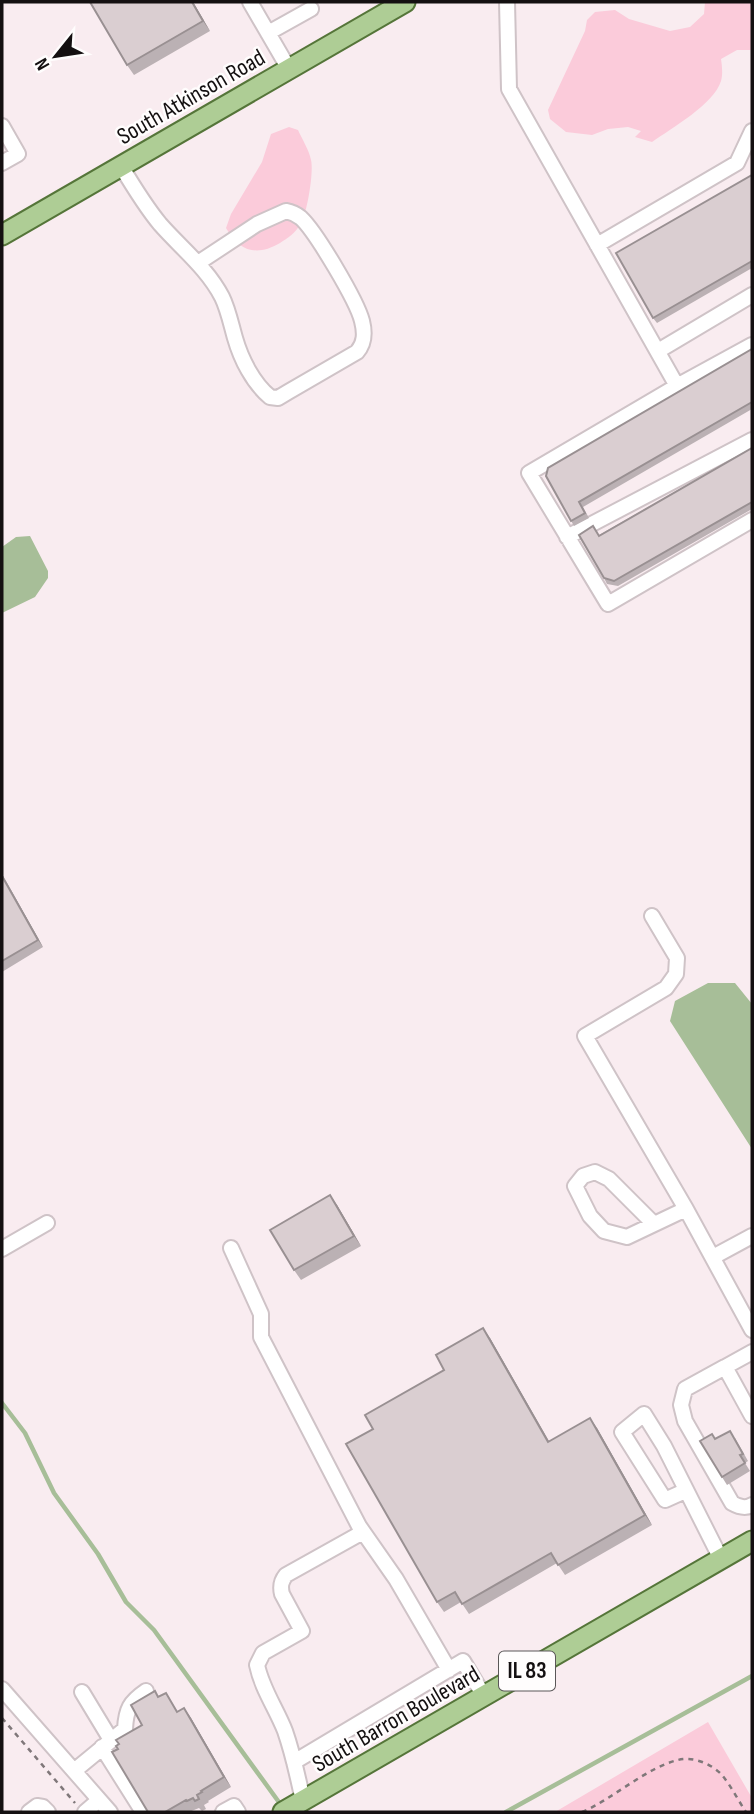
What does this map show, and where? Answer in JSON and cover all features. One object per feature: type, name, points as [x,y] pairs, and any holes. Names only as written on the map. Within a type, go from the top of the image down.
[{"type":"main road","name":"South Atkinson Road","points":[[2,235],[405,2]]},
{"type":"main road","name":"South Barron Boulevard","points":[[283,1812],[752,1541]]},
{"type":"street","points":[[250,2],[289,69]]},
{"type":"street","points":[[507,2],[509,89],[677,386]]},
{"type":"street","points":[[268,33],[311,9]]},
{"type":"street","points":[[2,126],[18,153],[2,163]]},
{"type":"street","points":[[597,244],[737,163],[752,131]]},
{"type":"street","points":[[121,166],[159,222],[198,264],[204,269],[222,297],[238,346],[250,372],[270,397],[278,398],[362,347],[364,332],[359,312],[316,238],[298,215],[286,211],[266,219],[198,264]]},
{"type":"street","points":[[658,351],[752,295]]},
{"type":"street","points":[[752,345],[529,474],[608,604],[752,520]]},
{"type":"street","points":[[567,537],[752,440]]},
{"type":"street","points":[[652,916],[677,958],[676,974],[666,988],[585,1036],[686,1209],[752,1330]]},
{"type":"street","points":[[654,1224],[609,1179],[596,1172],[583,1176],[575,1186],[590,1216],[604,1231],[627,1237],[686,1209]]},
{"type":"street","points":[[2,1249],[47,1223]]},
{"type":"street","points":[[713,1257],[752,1236]]},
{"type":"street","points":[[231,1248],[261,1314],[261,1337],[363,1532],[396,1579],[449,1670]]},
{"type":"street","points":[[752,1352],[685,1389],[681,1405],[685,1421],[732,1503],[747,1508],[752,1505]]},
{"type":"street","points":[[725,1367],[752,1416]]},
{"type":"street","points":[[685,1491],[665,1500],[622,1432],[644,1414],[664,1446],[721,1559]]},
{"type":"street","points":[[303,1801],[285,1731],[259,1678],[257,1665],[263,1653],[302,1632],[282,1594],[282,1580],[363,1532]]},
{"type":"street","points":[[294,1762],[463,1661],[484,1696]]},
{"type":"street","points":[[2,1689],[110,1812]]},
{"type":"street","points":[[74,1771],[125,1728],[125,1715],[131,1704],[146,1691]]},
{"type":"street","points":[[82,1692],[106,1744],[143,1812]]},
{"type":"street","points":[[85,1812],[99,1800]]},
{"type":"street","points":[[223,1812],[234,1805],[238,1812]]},
{"type":"street","points":[[29,1812],[37,1806],[48,1812]]},
{"type":"path","points":[[2,1718],[74,1802]]},
{"type":"path","points":[[582,1812],[595,1807],[652,1771],[680,1759],[698,1760],[712,1766],[723,1776],[746,1812]]},
{"type":"shaded area","points":[[705,2],[752,2],[752,50],[737,50],[721,59],[722,78],[717,90],[691,115],[652,142],[635,137],[641,131],[628,127],[608,129],[592,135],[566,132],[550,119],[548,110],[585,31],[587,20],[595,12],[615,10],[629,19],[670,31],[690,27],[704,14]]},
{"type":"shaded area","points":[[289,127],[298,130],[312,166],[303,220],[291,235],[271,247],[256,250],[242,247],[226,228],[231,214],[262,162],[271,134]]},
{"type":"shaded area","points":[[30,536],[48,571],[48,578],[35,597],[2,613],[2,547],[16,537]]},
{"type":"shaded area","points":[[708,983],[735,983],[752,1004],[752,1149],[670,1021],[675,1001]]},
{"type":"shaded area","points":[[708,1722],[752,1798],[752,1812],[555,1812]]},
{"type":"building","points":[[90,2],[192,2],[203,21],[127,65]]},
{"type":"building","points":[[752,175],[752,261],[653,318],[616,253]]},
{"type":"building","points":[[752,349],[752,402],[579,502],[585,513],[571,521],[546,476],[548,468]]},
{"type":"building","points":[[752,448],[752,502],[614,581],[604,578],[579,535],[593,526],[599,536]]},
{"type":"building","points":[[2,876],[38,940],[2,961]]},
{"type":"building","points":[[330,1195],[354,1236],[294,1270],[270,1230]]},
{"type":"building","points":[[483,1328],[548,1442],[590,1418],[645,1515],[558,1565],[551,1553],[462,1604],[455,1592],[437,1602],[346,1444],[373,1429],[365,1415],[444,1370],[436,1355]]},
{"type":"building","points":[[730,1431],[745,1463],[722,1477],[700,1441],[712,1434],[715,1439]]},
{"type":"building","points":[[155,1691],[158,1697],[166,1693],[177,1712],[184,1708],[224,1777],[201,1791],[197,1795],[199,1799],[186,1800],[165,1812],[148,1812],[112,1752],[118,1749],[116,1740],[142,1725],[131,1705]]},
{"type":"waterway","points":[[2,1403],[25,1433],[54,1493],[98,1554],[126,1602],[154,1630],[281,1805]]},
{"type":"waterway","points":[[506,1812],[752,1676]]}]
